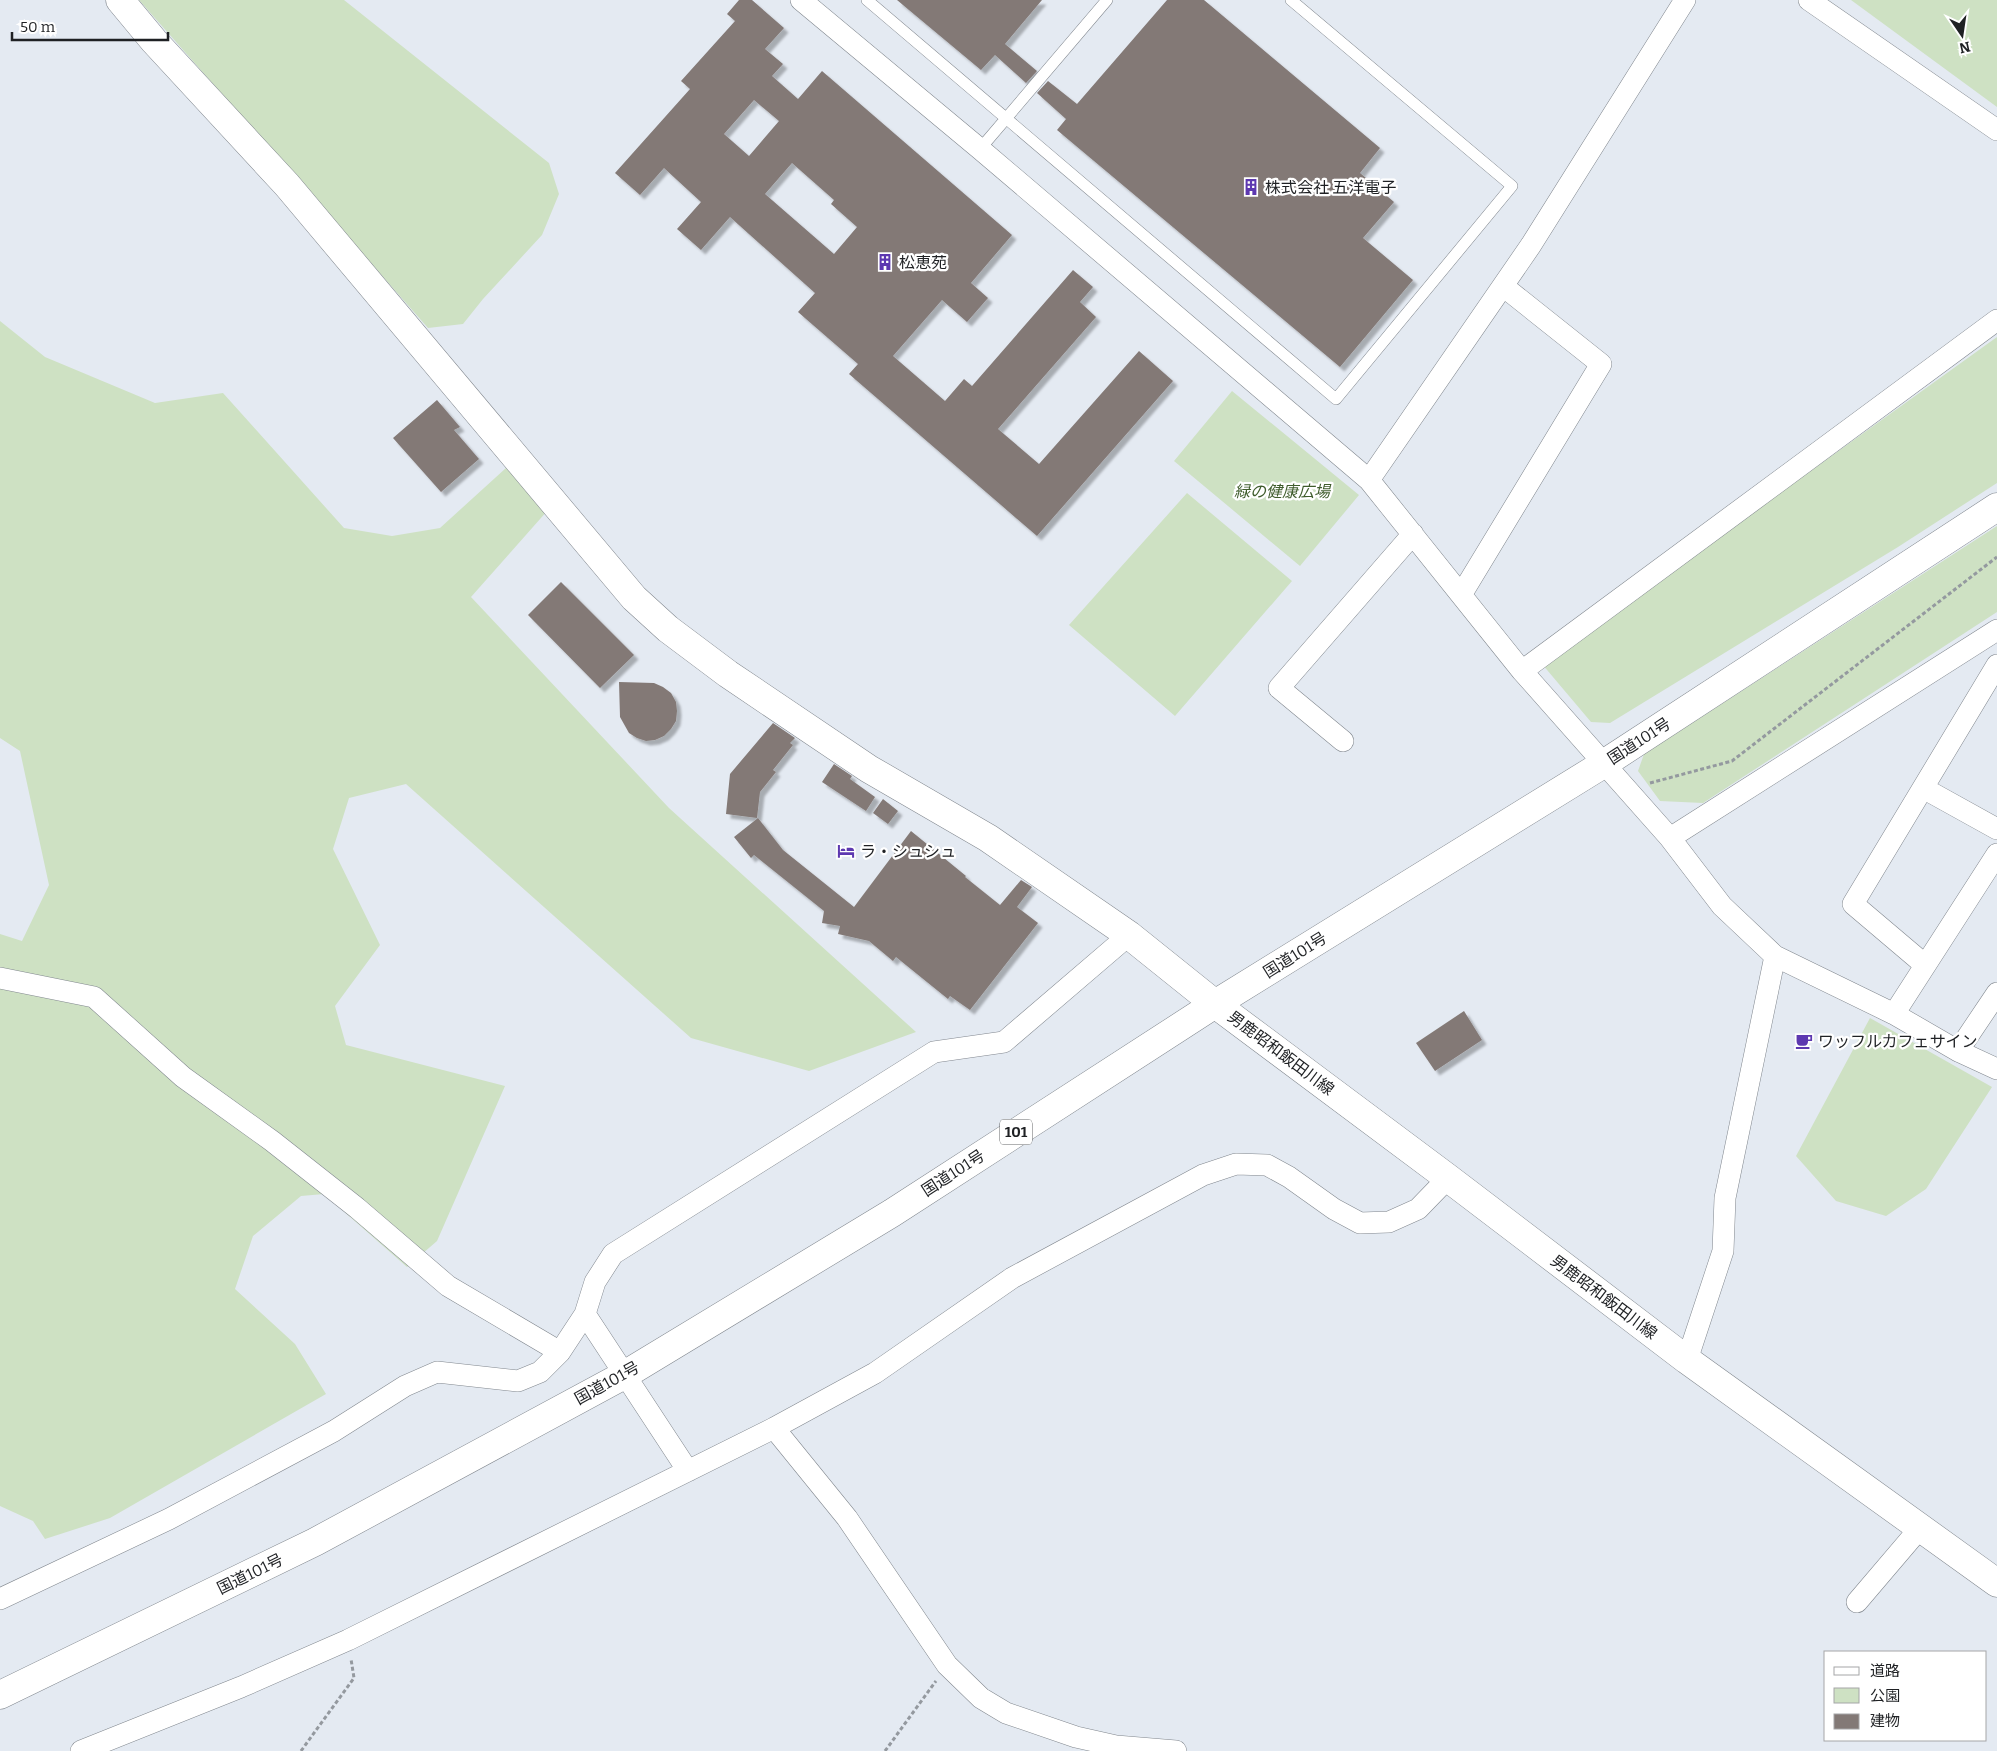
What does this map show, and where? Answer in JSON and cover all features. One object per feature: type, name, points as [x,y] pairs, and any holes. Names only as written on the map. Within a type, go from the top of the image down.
[{"type":"main road","name":"男鹿昭和飯田川線","points":[[120,0],[154,41],[287,185],[641,604],[668,629],[728,674],[869,769],[988,838],[1130,935],[1215,1004],[1687,1360],[1997,1583]]},
{"type":"main road","name":"国道101号","points":[[0,1695],[314,1542],[626,1374],[900,1207],[1215,1004],[1604,763],[1997,508]]},
{"type":"street","points":[[801,0],[980,149],[1369,480],[1522,671],[1670,838],[1722,906],[1775,956],[1894,1014],[1958,1051],[1997,1069]]},
{"type":"street","points":[[1369,480],[1530,245],[1684,0]]},
{"type":"street","points":[[1809,0],[1997,130]]},
{"type":"street","points":[[1461,595],[1601,364],[1503,286]]},
{"type":"street","points":[[1522,671],[1997,320]]},
{"type":"street","points":[[1343,741],[1279,688],[1412,534]]},
{"type":"street","points":[[1670,838],[1997,630]]},
{"type":"street","points":[[1925,965],[1853,904],[1997,663],[1974,645]]},
{"type":"street","points":[[1923,788],[1997,829]]},
{"type":"street","points":[[1894,1014],[1997,854]]},
{"type":"street","points":[[0,1599],[169,1519],[334,1431],[405,1386],[437,1372],[518,1381],[540,1372],[560,1352],[586,1314],[595,1282],[613,1254],[934,1052],[1004,1042],[1130,935]]},
{"type":"street","points":[[1687,1360],[1723,1251],[1725,1198],[1775,956]]},
{"type":"street","points":[[0,978],[94,997],[183,1077],[272,1141],[357,1208],[448,1286],[560,1352]]},
{"type":"street","points":[[1958,1051],[1997,993]]},
{"type":"street","points":[[81,1751],[241,1687],[348,1640],[774,1428],[874,1373],[1012,1278],[1204,1174],[1236,1164],[1267,1165],[1289,1177],[1334,1209],[1360,1223],[1389,1222],[1418,1209],[1448,1178]]},
{"type":"street","points":[[586,1314],[688,1471]]},
{"type":"street","points":[[774,1428],[847,1518],[947,1665],[981,1698],[1006,1713],[1076,1737],[1116,1746],[1176,1751]]},
{"type":"street","points":[[1857,1602],[1920,1528]]},
{"type":"lane","points":[[980,149],[1107,0]]},
{"type":"lane","points":[[876,3],[1006,118],[1336,398],[1512,186],[1291,0]]},
{"type":"path","points":[[1627,789],[1732,761],[1997,558]]},
{"type":"path","points":[[301,1751],[354,1678],[348,1640]]},
{"type":"path","points":[[884,1751],[947,1665]]},
{"type":"green space","points":[[139,0],[344,0],[549,163],[559,194],[542,235],[483,299],[463,324],[428,328]]},
{"type":"green space","points":[[1851,0],[1997,0],[1997,107]]},
{"type":"green space","points":[[0,321],[45,357],[155,403],[223,393],[344,528],[392,536],[440,528],[506,468],[548,510],[471,597],[669,808],[916,1032],[809,1071],[691,1038],[406,784],[349,798],[333,849],[380,945],[335,1006],[346,1045],[505,1086],[437,1241],[407,1267],[324,1194],[301,1196],[253,1236],[235,1289],[295,1344],[326,1394],[110,1518],[45,1539],[33,1521],[0,1506],[0,934],[22,941],[49,885],[20,751],[0,738]]},
{"type":"green space","points":[[1997,337],[1997,483],[1898,547],[1610,723],[1591,722],[1542,664]]},
{"type":"green space","name":"緑の健康広場","points":[[1232,391],[1359,495],[1300,566],[1174,461]]},
{"type":"green space","points":[[1187,493],[1292,581],[1175,716],[1069,625]]},
{"type":"green space","points":[[1997,526],[1997,612],[1703,803],[1660,801],[1638,771],[1644,754]]},
{"type":"green space","points":[[1870,1018],[1992,1087],[1926,1189],[1886,1216],[1836,1201],[1796,1156]]},
{"type":"building","name":"松恵苑","points":[[739,0],[752,0],[784,28],[765,49],[783,64],[772,76],[798,99],[822,71],[1012,235],[971,283],[988,298],[967,322],[942,300],[893,356],[945,401],[964,379],[972,386],[1073,270],[1093,287],[1080,302],[1096,317],[998,429],[1039,464],[1139,351],[1173,381],[1037,536],[849,374],[858,364],[798,312],[815,293],[730,217],[701,250],[677,229],[701,202],[664,168],[640,195],[615,173],[690,89],[681,81],[735,21],[727,14]],"holes":[[[754,100],[779,121],[749,156],[724,134]],[[792,163],[834,200],[831,204],[857,227],[834,254],[765,194]]]},
{"type":"building","points":[[897,0],[1042,0],[1005,44],[1037,71],[1026,83],[995,55],[981,70]]},
{"type":"building","name":"株式会社 五洋電子","points":[[1167,0],[1204,0],[1380,148],[1360,173],[1394,202],[1363,238],[1413,280],[1340,367],[1057,130],[1066,119],[1037,93],[1048,81],[1077,104]]},
{"type":"building","points":[[437,400],[460,427],[454,430],[479,459],[441,492],[393,438]]},
{"type":"building","points":[[561,582],[634,655],[600,688],[528,615]]},
{"type":"building","points":[[619,682],[654,683],[671,693],[676,702],[676,721],[664,736],[646,741],[629,733],[620,717]]},
{"type":"building","points":[[773,723],[795,738],[790,743],[793,745],[773,770],[776,772],[760,792],[757,818],[726,814],[730,774]]},
{"type":"building","points":[[834,764],[852,776],[850,779],[875,797],[866,811],[822,782]]},
{"type":"building","points":[[883,799],[898,811],[888,824],[873,813]]},
{"type":"building","points":[[758,818],[783,850],[854,907],[911,831],[1000,905],[1021,880],[1032,887],[1017,907],[1038,923],[970,1010],[950,996],[948,999],[896,957],[893,961],[869,941],[838,934],[840,926],[822,923],[824,911],[754,855],[751,858],[734,837]]},
{"type":"building","points":[[1464,1011],[1482,1040],[1435,1071],[1416,1043]]},
{"type":"place","name":"株式会社 五洋電子","points":[[1251,187]]},
{"type":"place","name":"松恵苑","points":[[885,262]]},
{"type":"place","name":"ラ・シュシュ","points":[[846,851]]},
{"type":"place","name":"ワッフルカフェサイン","points":[[1804,1041]]}]
